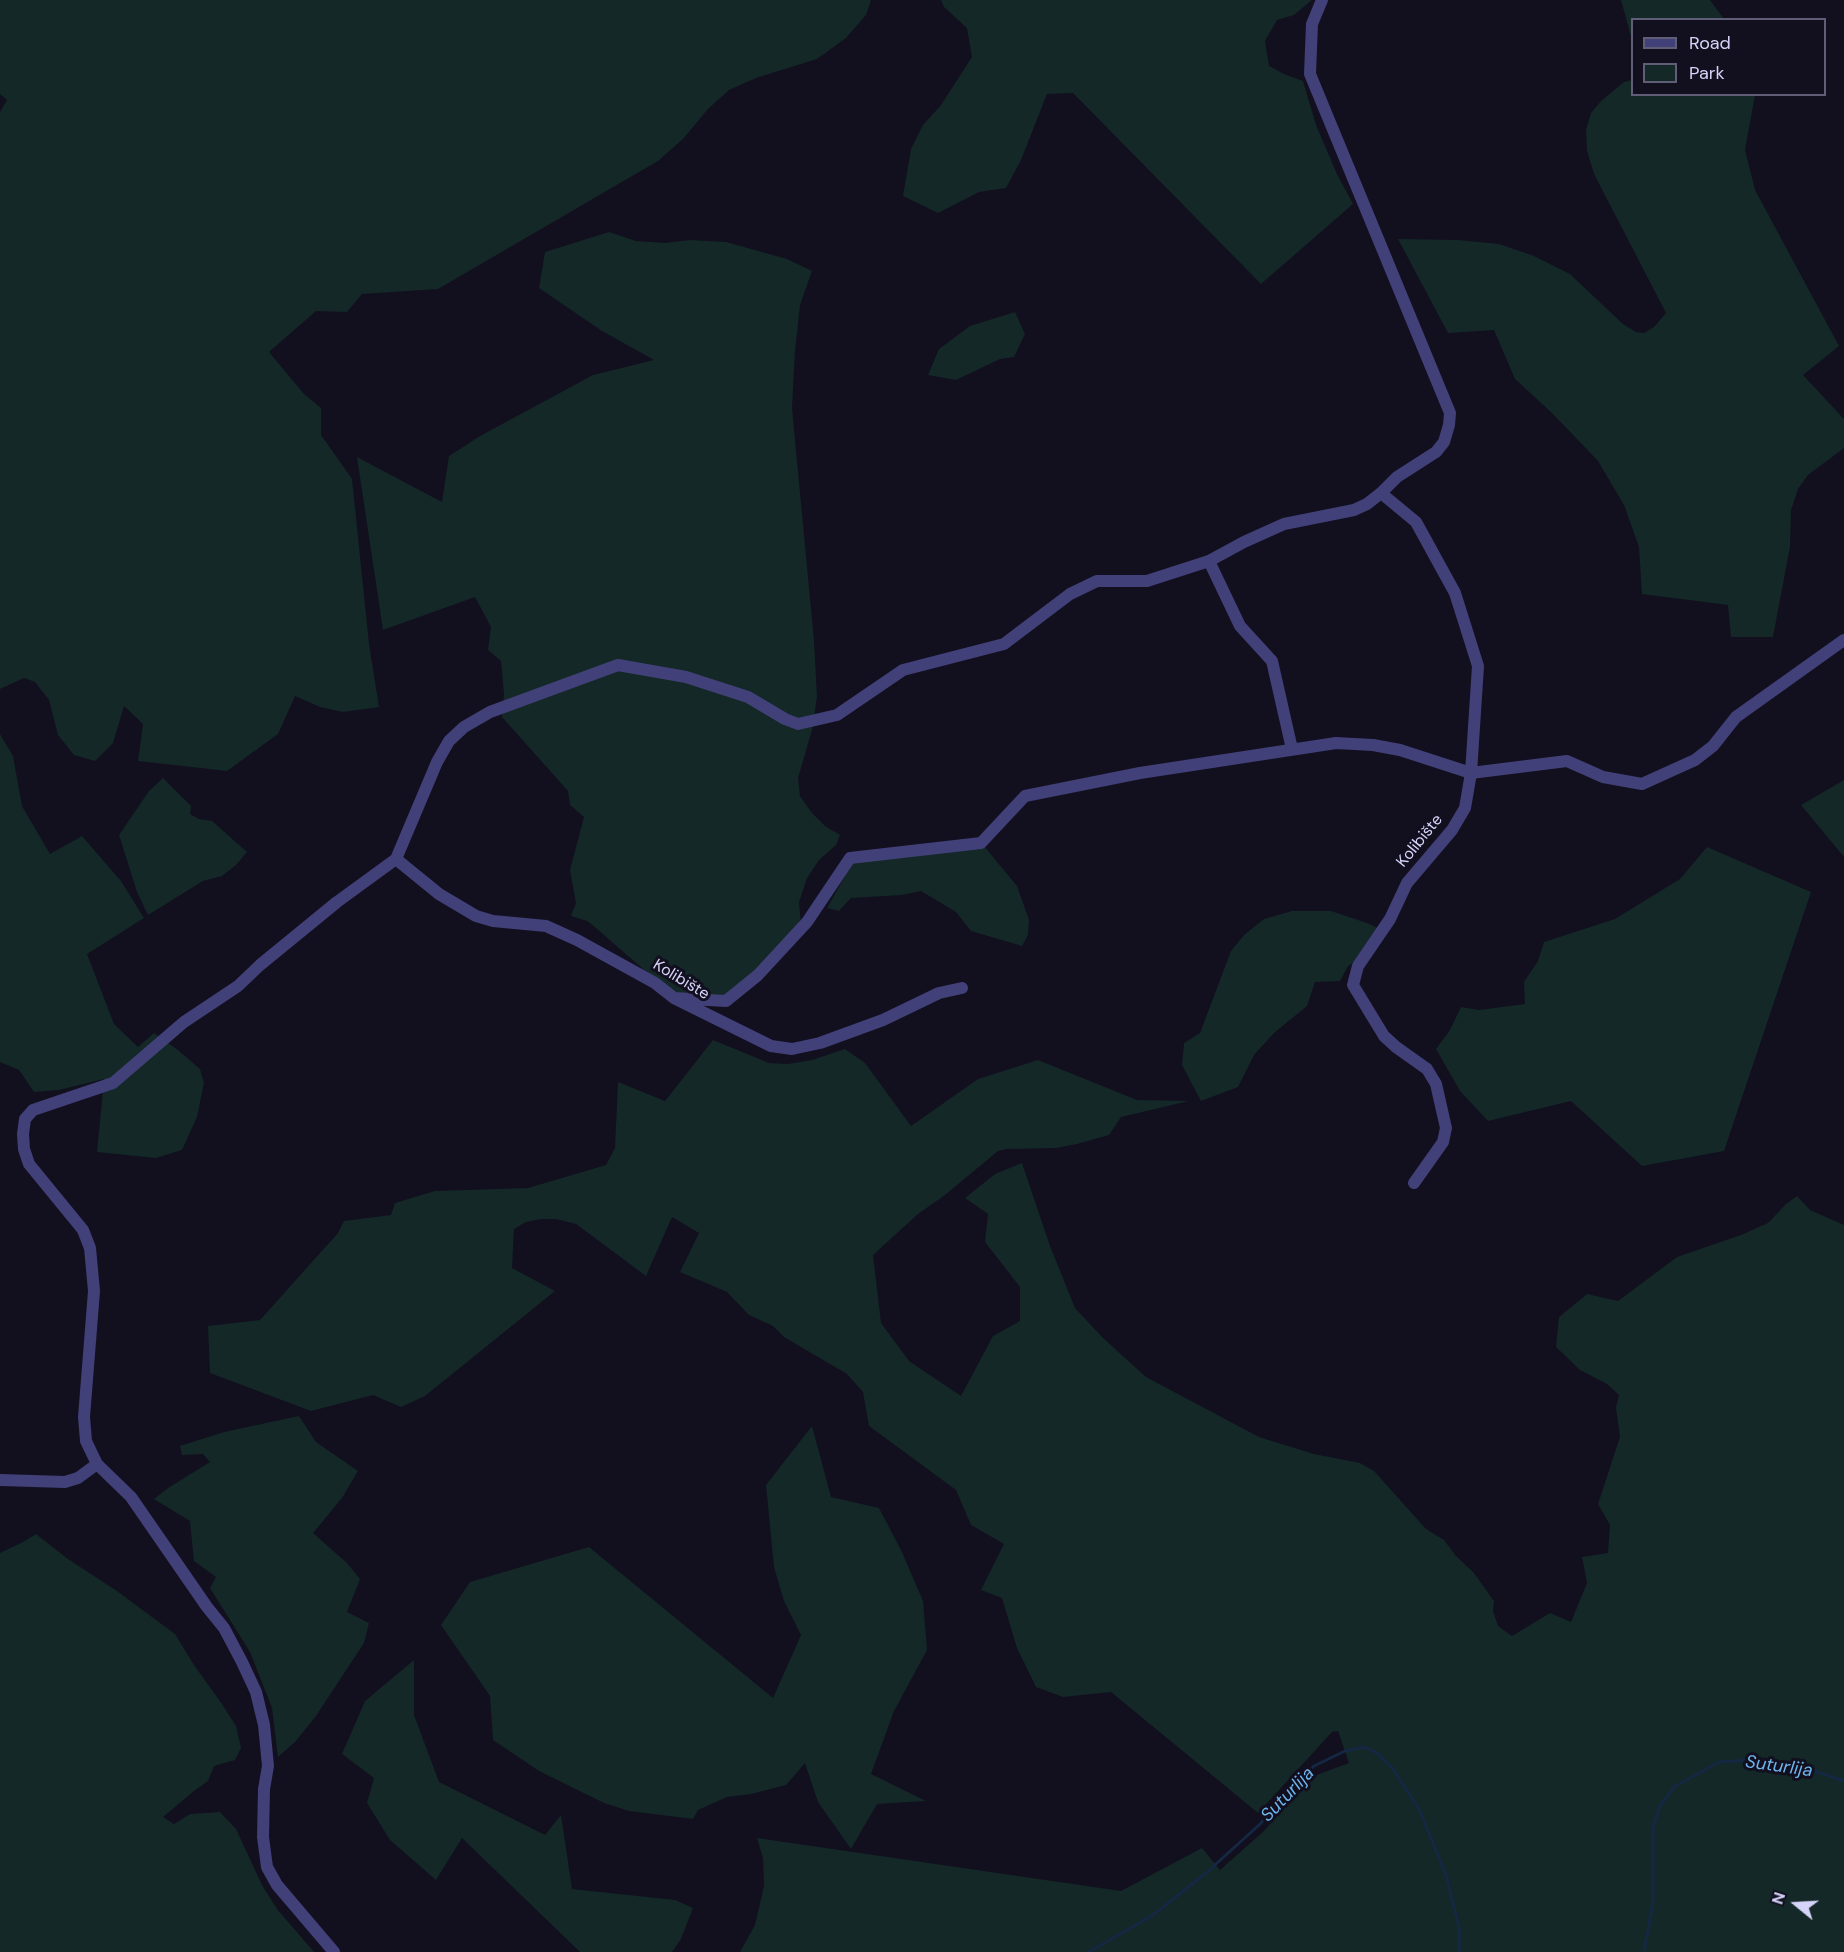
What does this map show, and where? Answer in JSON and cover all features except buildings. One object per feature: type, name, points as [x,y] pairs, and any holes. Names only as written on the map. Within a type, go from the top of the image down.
[{"type":"street","points":[[334,1952],[277,1885],[267,1867],[263,1837],[264,1789],[268,1766],[264,1725],[256,1692],[242,1662],[224,1628],[207,1607],[132,1497],[97,1464],[86,1441],[84,1417],[94,1291],[90,1248],[83,1230],[29,1164],[24,1149],[25,1119],[33,1110],[112,1083],[184,1022],[238,986],[260,964],[337,902],[396,859],[436,762],[449,741],[464,727],[490,712],[618,665],[686,677],[748,697],[798,724],[837,715],[903,670],[1004,644],[1070,594],[1097,581],[1147,581],[1209,561],[1284,524],[1354,510],[1367,504],[1381,494],[1397,477],[1436,452],[1444,442],[1450,413],[1310,74],[1312,24],[1322,0]]},
{"type":"street","name":"Kolibište","points":[[1381,494],[1416,522],[1455,593],[1478,666],[1471,774],[1465,807],[1452,830],[1407,883],[1390,919],[1358,966],[1353,985],[1384,1036],[1427,1069],[1436,1084],[1446,1128],[1443,1142],[1414,1184]]},
{"type":"street","points":[[1209,561],[1240,626],[1272,661],[1292,749]]},
{"type":"street","points":[[674,998],[726,1001],[758,975],[807,922],[850,858],[981,843],[1025,796],[1140,773],[1336,743],[1373,745],[1400,750],[1471,774],[1568,761],[1603,777],[1642,784],[1695,760],[1713,746],[1736,717],[1844,640]]},
{"type":"street","name":"Kolibište","points":[[396,859],[439,894],[476,916],[493,921],[546,926],[577,940],[655,983],[674,998],[771,1046],[792,1049],[820,1043],[883,1020],[939,993],[962,988]]},
{"type":"street","points":[[0,1480],[65,1482],[78,1478],[97,1464]]},
{"type":"green space","points":[[0,0],[871,0],[866,15],[846,38],[817,59],[756,78],[729,90],[708,109],[683,139],[658,161],[438,289],[362,294],[347,312],[316,311],[269,352],[304,394],[321,408],[321,435],[352,479],[369,644],[379,707],[343,712],[320,707],[295,696],[278,734],[227,771],[138,761],[143,724],[124,706],[113,743],[95,761],[74,755],[58,735],[49,700],[35,682],[24,678],[0,689],[0,112],[7,100],[0,94]]},
{"type":"green space","points":[[941,0],[1312,0],[1294,15],[1277,20],[1265,41],[1269,66],[1303,81],[1316,125],[1353,204],[1261,284],[1073,93],[1047,94],[1021,160],[1006,188],[979,192],[938,213],[903,196],[911,149],[923,125],[941,105],[972,57],[967,28],[944,7]]},
{"type":"green space","points":[[1621,0],[1710,0],[1723,18],[1631,18],[1631,36]]},
{"type":"green space","points":[[1631,80],[1631,96],[1755,96],[1745,150],[1755,190],[1839,346],[1803,375],[1844,419],[1844,448],[1808,475],[1798,489],[1791,510],[1790,547],[1773,637],[1731,637],[1728,605],[1642,594],[1639,547],[1624,505],[1598,461],[1552,413],[1515,379],[1494,330],[1448,333],[1398,239],[1458,240],[1499,244],[1534,256],[1570,274],[1623,324],[1636,332],[1644,333],[1654,327],[1666,313],[1594,174],[1587,151],[1586,130],[1591,113],[1601,101],[1624,82]]},
{"type":"green space","points":[[609,232],[636,241],[726,242],[787,259],[812,271],[800,305],[792,408],[814,641],[817,697],[812,730],[798,778],[800,796],[812,813],[825,826],[840,835],[836,845],[819,860],[807,878],[799,902],[801,924],[729,1003],[675,993],[651,976],[587,921],[571,916],[576,903],[570,870],[584,817],[570,805],[568,791],[502,717],[504,694],[501,661],[488,650],[491,627],[475,597],[383,630],[357,457],[442,502],[449,456],[480,436],[593,375],[654,360],[602,331],[539,288],[545,252]]},
{"type":"green space","points":[[1015,312],[1025,334],[1014,357],[1000,359],[956,380],[928,375],[939,349],[970,326]]},
{"type":"green space","points":[[0,734],[13,756],[22,806],[50,854],[82,836],[121,881],[144,918],[87,954],[114,1024],[138,1047],[154,1033],[200,1069],[204,1083],[197,1117],[182,1150],[156,1158],[97,1152],[104,1079],[59,1090],[34,1092],[19,1070],[0,1062]]},
{"type":"green space","points":[[163,778],[191,806],[190,814],[199,819],[212,821],[247,852],[222,876],[203,881],[148,915],[137,892],[119,835],[149,791]]},
{"type":"green space","points":[[1844,780],[1844,857],[1801,805]]},
{"type":"green space","points":[[984,846],[1017,886],[1029,920],[1028,935],[1022,946],[971,931],[956,912],[921,891],[902,895],[851,898],[839,911],[827,908],[853,862]]},
{"type":"green space","points":[[1707,847],[1811,892],[1724,1151],[1642,1166],[1571,1101],[1488,1121],[1460,1091],[1436,1049],[1450,1030],[1461,1007],[1479,1010],[1525,1004],[1524,982],[1538,961],[1544,942],[1615,919],[1680,879]]},
{"type":"green space","points":[[1292,911],[1331,911],[1380,929],[1361,958],[1348,966],[1340,981],[1315,982],[1307,1006],[1274,1033],[1254,1055],[1238,1087],[1201,1101],[1182,1065],[1184,1043],[1200,1033],[1231,951],[1244,935],[1264,919]]},
{"type":"green space","points":[[713,1040],[769,1063],[788,1064],[812,1060],[845,1049],[865,1063],[911,1126],[978,1079],[1038,1060],[1137,1100],[1189,1101],[1121,1117],[1109,1135],[1077,1144],[1056,1148],[998,1151],[918,1214],[873,1255],[881,1323],[909,1361],[961,1396],[993,1336],[1020,1321],[1020,1287],[985,1242],[988,1214],[965,1198],[995,1174],[1022,1163],[1050,1246],[1075,1308],[1102,1337],[1146,1377],[1259,1437],[1314,1454],[1360,1463],[1374,1471],[1426,1529],[1444,1540],[1456,1556],[1474,1573],[1494,1601],[1493,1611],[1498,1626],[1512,1636],[1550,1613],[1571,1622],[1587,1583],[1582,1557],[1608,1553],[1610,1525],[1598,1504],[1620,1437],[1616,1408],[1619,1395],[1607,1384],[1580,1370],[1556,1347],[1559,1317],[1587,1294],[1618,1301],[1677,1257],[1768,1223],[1797,1196],[1810,1210],[1844,1225],[1844,1952],[740,1952],[755,1925],[764,1886],[763,1858],[757,1838],[1121,1891],[1202,1848],[1220,1870],[1264,1831],[1311,1777],[1349,1763],[1338,1731],[1332,1732],[1258,1813],[1111,1692],[1063,1697],[1036,1687],[1017,1648],[1002,1598],[981,1590],[1004,1544],[971,1525],[956,1490],[869,1426],[863,1392],[847,1374],[784,1337],[773,1326],[749,1315],[727,1292],[680,1272],[699,1233],[672,1217],[646,1276],[576,1224],[556,1219],[541,1219],[526,1222],[514,1229],[512,1268],[555,1291],[425,1396],[401,1407],[373,1395],[311,1411],[210,1373],[208,1326],[260,1320],[338,1233],[344,1221],[391,1215],[395,1203],[435,1191],[528,1188],[606,1165],[615,1148],[618,1082],[665,1101]]},
{"type":"green space","points":[[299,1416],[316,1442],[358,1471],[342,1498],[313,1533],[347,1563],[360,1579],[347,1612],[369,1623],[364,1643],[316,1716],[295,1742],[278,1757],[272,1708],[250,1652],[210,1588],[216,1577],[194,1561],[190,1521],[154,1499],[210,1462],[203,1454],[182,1455],[180,1446],[224,1432]]},
{"type":"green space","points":[[812,1426],[831,1497],[879,1508],[902,1552],[923,1601],[927,1650],[894,1711],[871,1774],[926,1801],[877,1804],[851,1849],[818,1802],[805,1763],[786,1785],[751,1794],[727,1797],[698,1810],[693,1819],[629,1811],[604,1803],[539,1771],[493,1740],[490,1696],[441,1625],[470,1582],[589,1547],[773,1698],[801,1635],[784,1601],[774,1567],[766,1485]]},
{"type":"green space","points":[[36,1534],[175,1634],[222,1704],[236,1726],[241,1748],[235,1760],[214,1766],[208,1781],[163,1817],[174,1824],[190,1814],[220,1812],[236,1829],[262,1885],[277,1909],[314,1952],[0,1952],[0,1553]]},
{"type":"green space","points":[[414,1660],[414,1715],[439,1782],[545,1835],[561,1815],[572,1889],[675,1900],[693,1908],[681,1939],[672,1952],[580,1952],[462,1838],[436,1880],[390,1840],[367,1803],[374,1778],[342,1754],[365,1701]]},
{"type":"waterway","name":"Suturlija","points":[[1089,1952],[1153,1915],[1206,1873],[1259,1825],[1314,1766],[1345,1751],[1364,1747],[1377,1753],[1393,1769],[1419,1809],[1446,1875],[1459,1927],[1459,1952]]},
{"type":"waterway","name":"Suturlija","points":[[1644,1952],[1653,1902],[1653,1826],[1660,1806],[1674,1787],[1719,1762],[1751,1760],[1809,1769],[1844,1781]]}]
